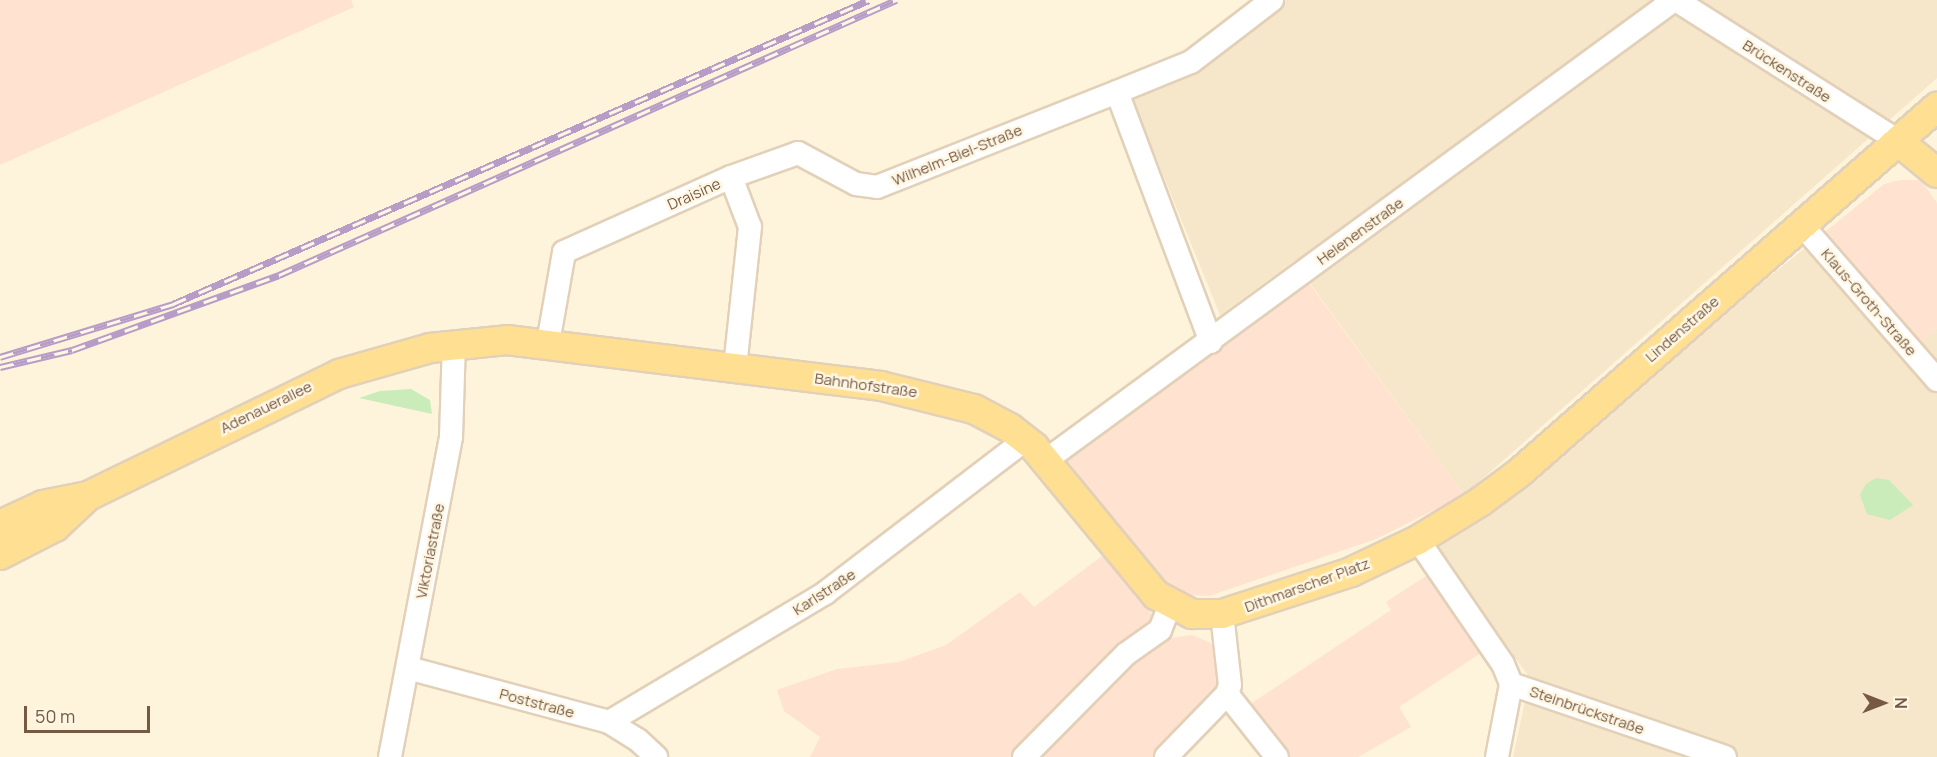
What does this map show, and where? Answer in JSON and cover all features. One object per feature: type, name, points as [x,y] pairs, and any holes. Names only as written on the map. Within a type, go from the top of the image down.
[{"type":"main road","name":"Lindenstraße","points":[[1418,540],[1480,502],[1519,473],[1937,107]]},
{"type":"main road","points":[[1898,141],[1937,173]]},
{"type":"main road","name":"Bahnhofstraße","points":[[454,344],[489,340],[548,343],[735,367],[929,395],[986,414],[1025,440],[1045,461],[1148,587],[1181,610]]},
{"type":"main road","name":"Adenauerallee","points":[[0,525],[43,505],[88,496],[315,384],[454,344]]},
{"type":"main road","name":"Adenauerallee","points":[[0,555],[56,527],[88,496]]},
{"type":"main road","name":"Dithmarscher Platz","points":[[1181,610],[1222,614],[1351,572],[1418,540]]},
{"type":"street","name":"Wilhelm-Biel-Straße","points":[[731,177],[798,153],[860,185],[882,185],[1191,62],[1272,0]]},
{"type":"street","name":"Brückenstraße","points":[[1683,2],[1898,141]]},
{"type":"street","name":"Helenenstraße","points":[[1045,461],[1683,2]]},
{"type":"street","points":[[1117,92],[1211,342]]},
{"type":"street","name":"Draisine","points":[[548,343],[560,260],[574,246],[731,177],[750,226],[735,367]]},
{"type":"street","name":"Klaus-Groth-Straße","points":[[1801,224],[1937,380]]},
{"type":"street","name":"Viktoriastraße","points":[[390,757],[451,437],[454,344]]},
{"type":"street","name":"Karlstraße","points":[[609,722],[841,582],[1025,440]]},
{"type":"street","name":"Steinbrückstraße","points":[[1418,540],[1503,664],[1511,684],[1725,757]]},
{"type":"street","points":[[1024,757],[1126,654],[1154,636],[1181,610]]},
{"type":"street","points":[[1166,757],[1227,694],[1229,675],[1222,614]]},
{"type":"street","name":"Poststraße","points":[[408,668],[609,722],[638,740],[656,757]]},
{"type":"street","points":[[1497,757],[1511,684]]},
{"type":"street","points":[[1227,694],[1277,757]]},
{"type":"shaded area","points":[[0,0],[351,0],[354,7],[0,165]]},
{"type":"shaded area","points":[[1262,0],[1937,0],[1937,78],[1464,495],[1294,261],[1220,315],[1125,81],[1199,49]]},
{"type":"shaded area","points":[[1900,180],[1921,180],[1937,203],[1937,328],[1917,346],[1820,236],[1884,184]]},
{"type":"shaded area","points":[[1820,236],[1917,345],[1937,328],[1937,757],[1513,757],[1530,678],[1435,546]]},
{"type":"shaded area","points":[[1309,283],[1464,495],[1376,539],[1209,596],[1185,595],[1154,573],[1067,460]]},
{"type":"shaded area","points":[[1106,553],[1154,617],[1011,757],[810,757],[820,737],[784,711],[777,690],[837,669],[899,662],[946,645],[1020,592],[1034,607]]},
{"type":"shaded area","points":[[1432,572],[1484,651],[1399,707],[1411,727],[1358,757],[1289,757],[1249,705],[1391,610],[1386,602]]},
{"type":"shaded area","points":[[1192,635],[1211,643],[1218,660],[1219,684],[1207,705],[1156,757],[1032,757],[1141,650],[1164,639]]},
{"type":"green space","points":[[411,389],[430,400],[432,414],[359,398],[380,391]]},
{"type":"green space","points":[[1876,478],[1889,480],[1913,505],[1890,520],[1867,514],[1860,495],[1866,484]]},
{"type":"railway","points":[[0,357],[173,304],[869,0]]},
{"type":"railway","points":[[0,367],[72,350],[279,275],[896,0]]}]
